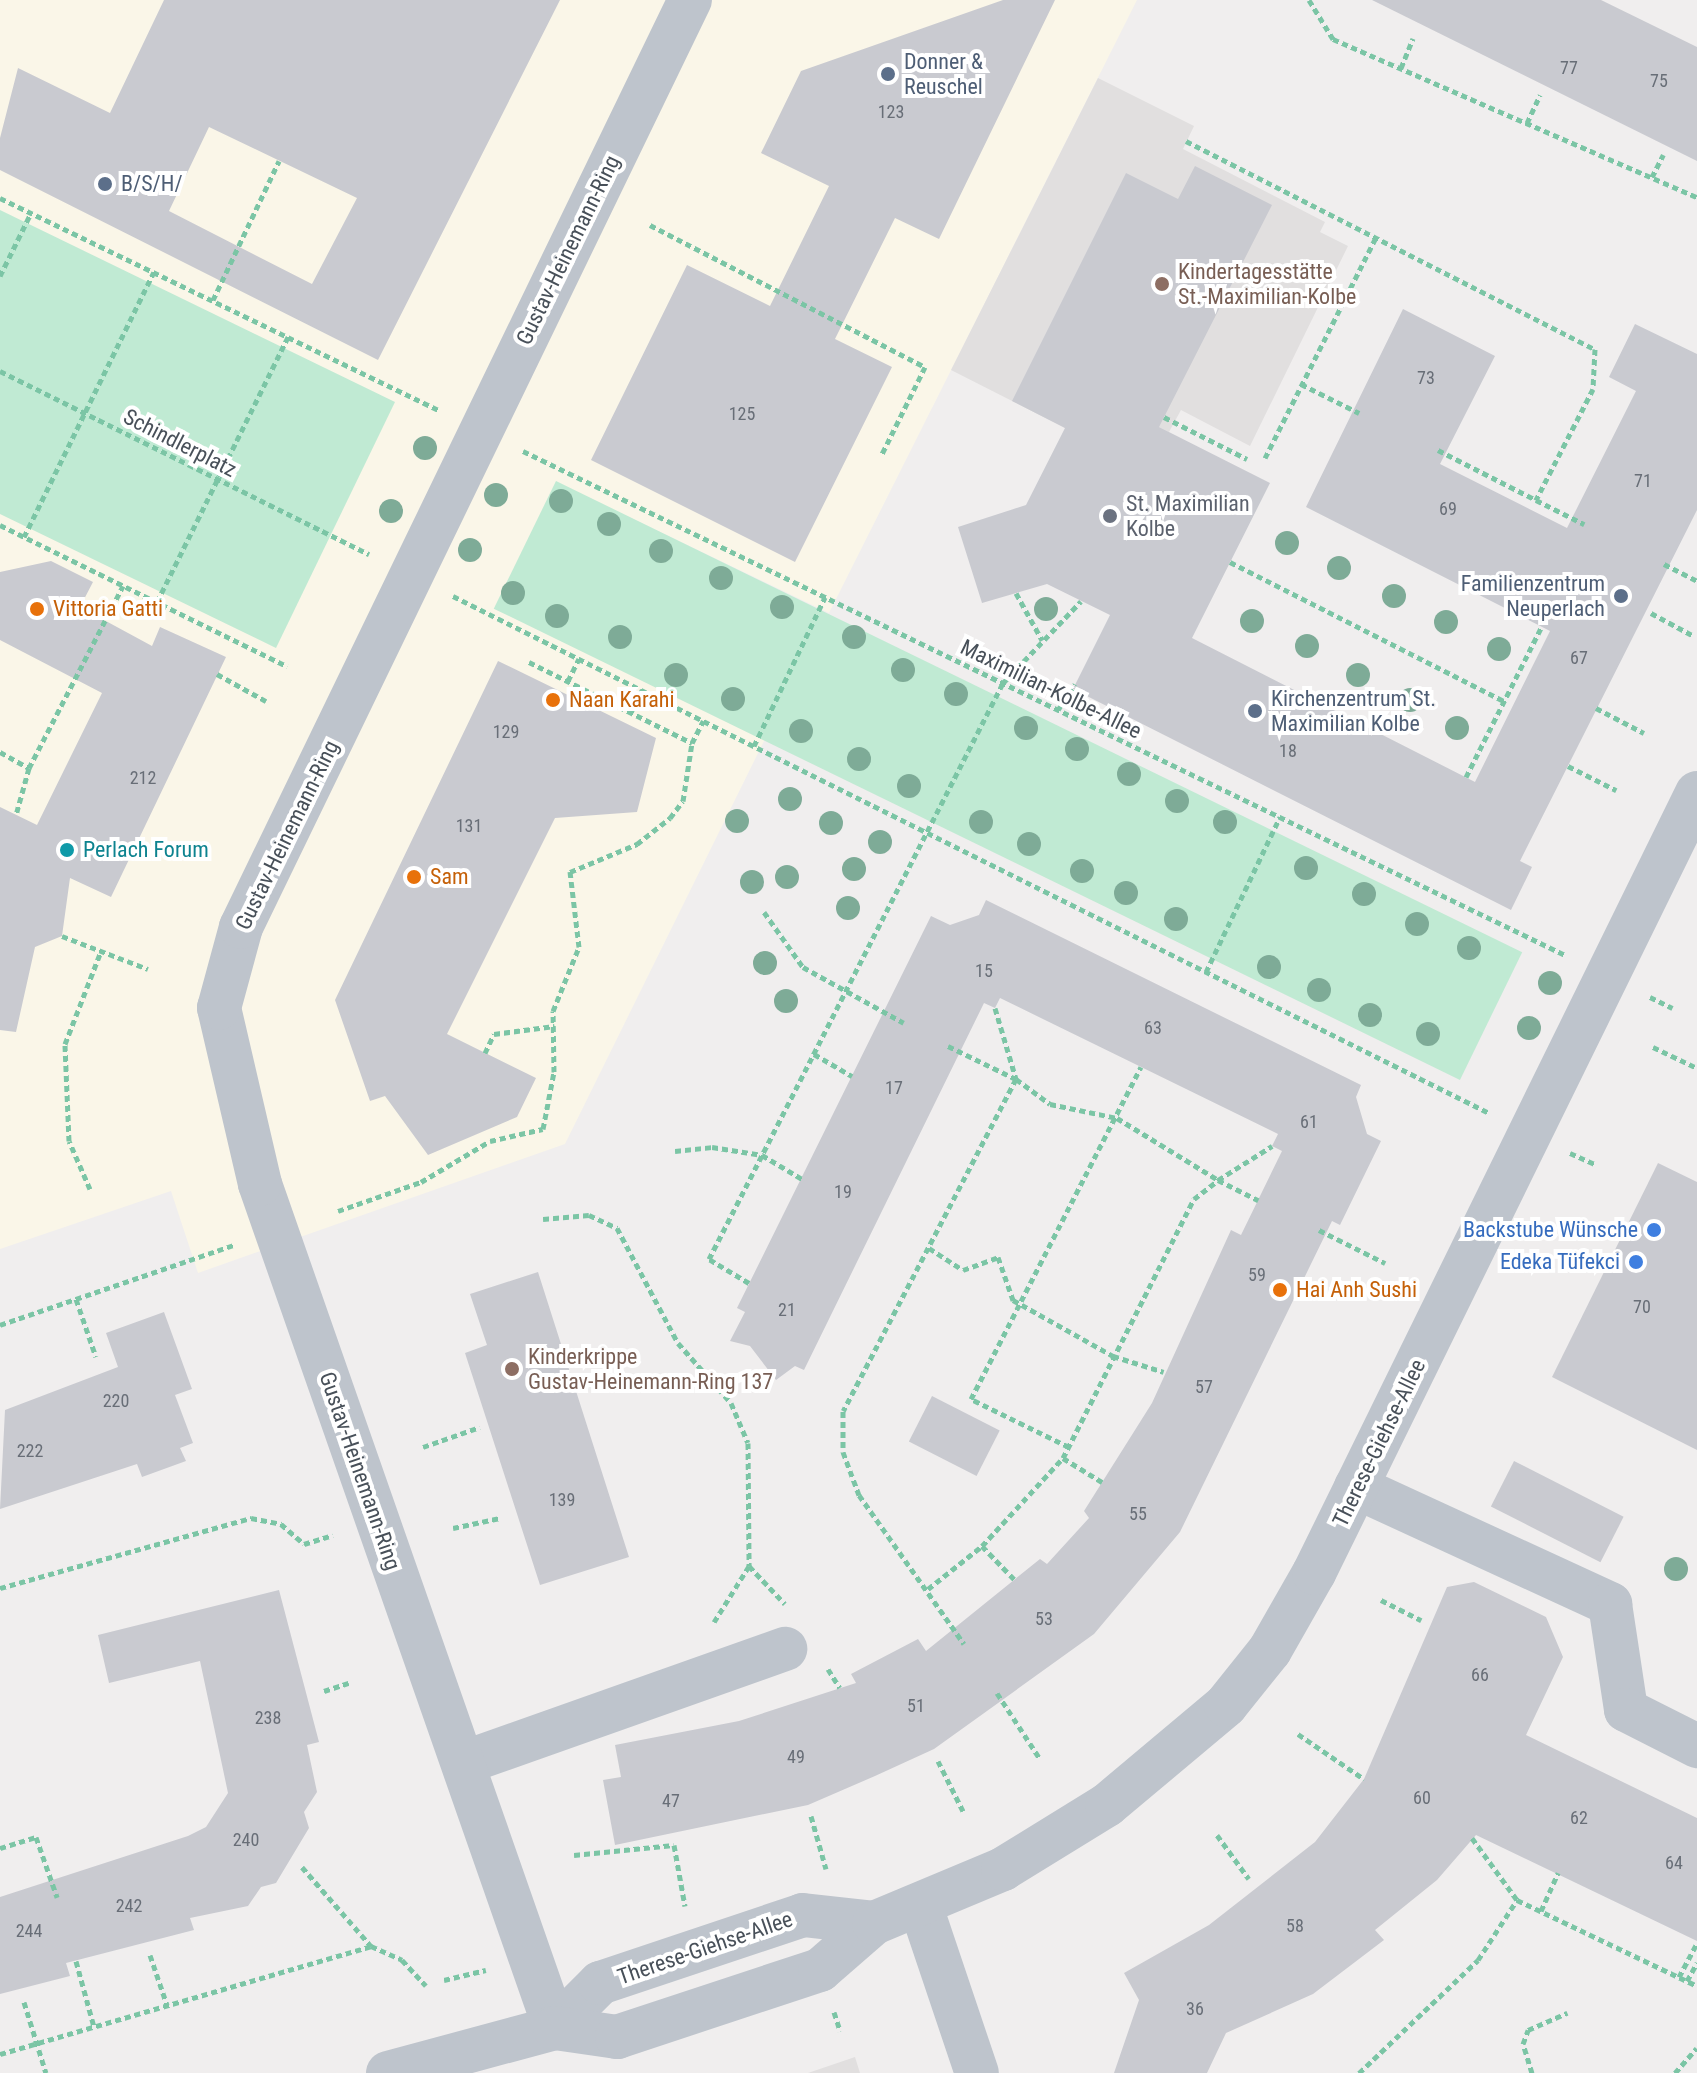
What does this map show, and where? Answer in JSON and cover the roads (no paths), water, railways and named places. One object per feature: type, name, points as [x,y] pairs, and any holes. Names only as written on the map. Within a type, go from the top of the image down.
[{"type":"street","name":"Gustav-Heinemann-Ring","points":[[555,2028],[245,1136],[219,1008],[241,927],[414,576],[481,430],[690,0]]},
{"type":"street","name":"Therese-Giehse-Allee","points":[[388,2073],[555,2028],[617,2037],[820,1970],[874,1923],[921,1907],[1003,1869],[1107,1805],[1226,1705],[1270,1650],[1356,1487],[1697,793]]},
{"type":"street","points":[[1356,1487],[1610,1604],[1626,1710],[1697,1746]]},
{"type":"street","points":[[463,1763],[785,1649]]},
{"type":"street","points":[[921,1907],[977,2073]]},
{"type":"street","name":"Therese-Giehse-Allee","points":[[555,2028],[600,1983],[803,1915],[874,1923]]},
{"type":"place","name":"Donner & Reuschel","points":[[888,74]]},
{"type":"place","name":"B/S/H/","points":[[105,184]]},
{"type":"place","name":"Kindertagesstätte St.-Maximilian-Kolbe","points":[[1162,284]]},
{"type":"place","name":"St. Maximilian Kolbe","points":[[1110,516]]},
{"type":"place","name":"Familienzentrum Neuperlach","points":[[1621,596]]},
{"type":"place","name":"Vittoria Gatti","points":[[37,609]]},
{"type":"place","name":"Naan Karahi","points":[[553,700]]},
{"type":"place","name":"Kirchenzentrum St. Maximilian Kolbe","points":[[1255,711]]},
{"type":"place","name":"Perlach Forum","points":[[67,850]]},
{"type":"place","name":"Sam","points":[[414,877]]},
{"type":"place","name":"Backstube Wünsche","points":[[1654,1230]]},
{"type":"place","name":"Edeka Tüfekci","points":[[1636,1262]]},
{"type":"place","name":"Hai Anh Sushi","points":[[1280,1290]]},
{"type":"place","name":"Kinderkrippe Gustav-Heinemann-Ring 137","points":[[512,1369]]}]
